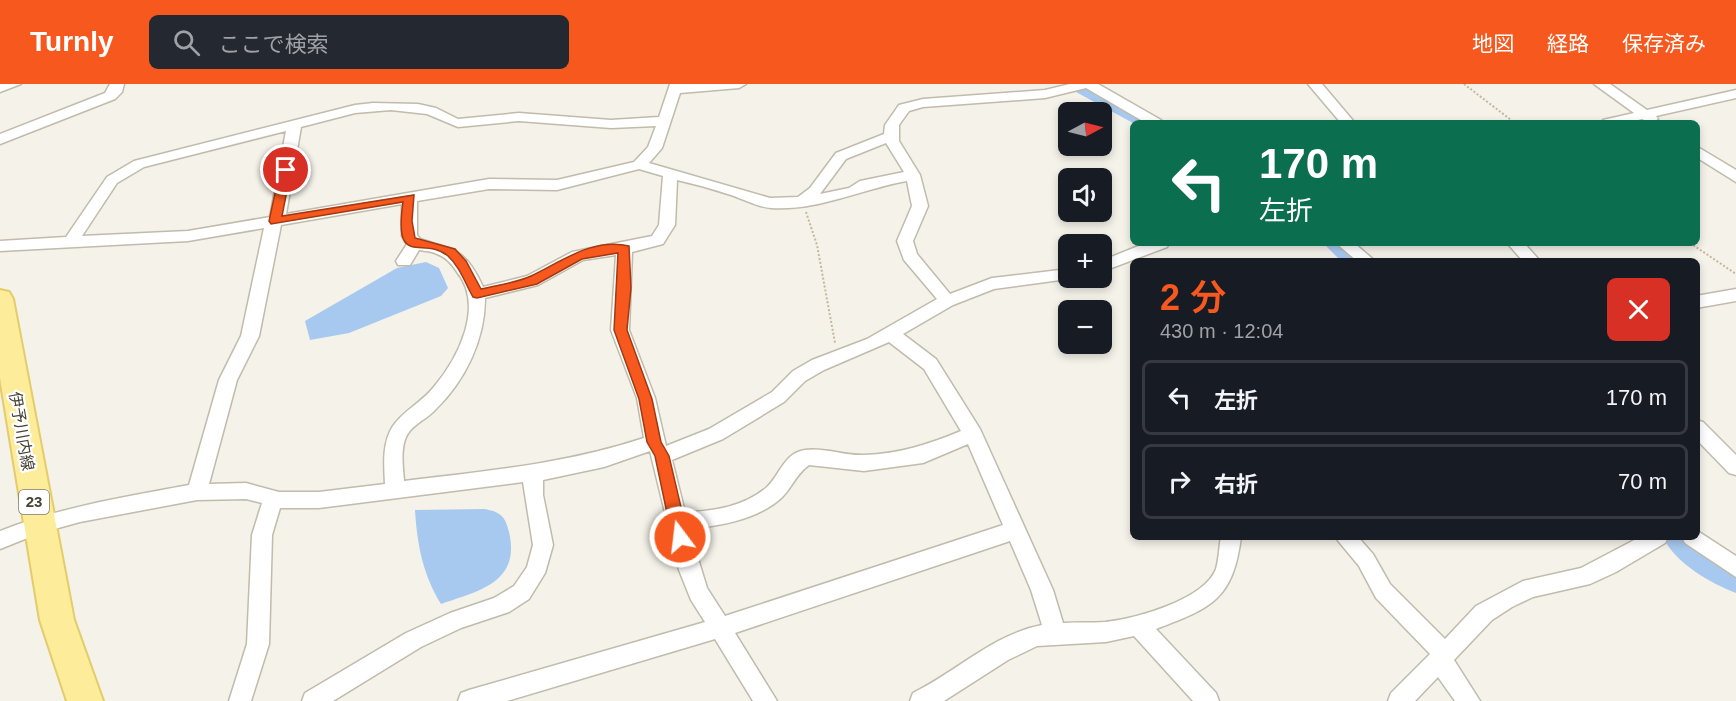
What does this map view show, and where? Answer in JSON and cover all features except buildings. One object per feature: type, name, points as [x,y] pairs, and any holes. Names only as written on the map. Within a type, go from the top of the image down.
[{"type":"main road","name":"伊予川内線","points":[[0,299],[38,525],[57,620],[85,701]]},
{"type":"street","points":[[0,88],[14,84]]},
{"type":"street","points":[[639,165],[655,148],[676,87],[739,84]]},
{"type":"street","points":[[947,301],[910,256],[905,241],[920,206],[913,175],[891,136],[892,125],[899,113],[912,105],[1045,94],[1087,84],[1151,120]]},
{"type":"street","points":[[1315,84],[1345,120]]},
{"type":"street","points":[[1601,84],[1654,120]]},
{"type":"street","points":[[1620,120],[1736,94]]},
{"type":"street","points":[[0,140],[19,130],[114,95]]},
{"type":"street","points":[[70,243],[112,180],[129,169],[151,160],[355,109],[389,106],[427,110],[458,123],[519,117],[610,124],[665,121]]},
{"type":"street","points":[[197,492],[228,380],[250,336],[294,125]]},
{"type":"street","points":[[802,202],[815,191],[841,156],[891,136]]},
{"type":"street","points":[[1700,153],[1736,177]]},
{"type":"street","points":[[0,246],[188,236],[489,184],[557,185],[639,165],[670,175],[720,186],[758,201],[802,202],[844,194],[865,184],[913,175]]},
{"type":"street","points":[[477,294],[532,281],[578,256],[600,250],[624,249],[657,240],[664,233],[667,225],[670,175]]},
{"type":"street","points":[[395,491],[394,445],[397,434],[404,424],[428,406],[459,367],[471,340],[477,294],[461,264],[451,252],[442,248],[415,244],[406,231],[410,198]]},
{"type":"street","points":[[404,261],[415,244]]},
{"type":"street","points":[[1112,263],[1154,246]]},
{"type":"street","points":[[1348,246],[1363,258]]},
{"type":"street","points":[[1518,246],[1530,258]]},
{"type":"street","points":[[624,249],[624,288],[620,330],[646,399],[689,570],[698,593],[766,701]]},
{"type":"street","points":[[0,540],[38,525],[197,492],[246,491],[273,499],[319,500],[534,473],[658,449],[716,434],[778,397],[799,376],[891,334],[947,301],[992,284],[1058,276]]},
{"type":"street","points":[[1700,301],[1736,295]]},
{"type":"street","points":[[891,334],[930,364],[973,434],[1016,530],[1048,608],[1056,634]]},
{"type":"street","points":[[1700,432],[1736,467]]},
{"type":"street","points":[[676,520],[710,519],[758,504],[775,493],[787,478],[789,469],[806,458],[864,463],[923,455],[973,434]]},
{"type":"street","points":[[313,701],[424,635],[518,596],[531,580],[541,557],[545,537],[544,527],[533,496],[534,473]]},
{"type":"street","points":[[240,701],[259,637],[262,534],[273,499]]},
{"type":"street","points":[[469,701],[505,696],[1016,530]]},
{"type":"street","points":[[921,701],[1027,640],[1056,634],[1140,627],[1182,609],[1222,580],[1227,568],[1231,540]]},
{"type":"street","points":[[1348,540],[1366,560],[1383,591],[1438,648],[1446,670],[1469,701]]},
{"type":"street","points":[[1399,701],[1484,614],[1504,600],[1530,588],[1583,577],[1609,566],[1653,540]]},
{"type":"street","points":[[1695,540],[1736,568]]},
{"type":"street","points":[[1140,627],[1208,701]]},
{"type":"path","points":[[1464,84],[1511,120]]},
{"type":"path","points":[[802,202],[817,245],[837,357]]},
{"type":"path","points":[[1694,246],[1736,274]]},
{"type":"water","points":[[426,262],[439,268],[448,288],[441,296],[349,333],[310,340],[305,321],[397,268]]},
{"type":"water","points":[[484,509],[498,513],[506,522],[511,549],[509,563],[503,574],[482,589],[441,604],[422,559],[415,510]]},
{"type":"waterway","points":[[1083,88],[1143,120]]},
{"type":"waterway","points":[[1339,246],[1354,258]]},
{"type":"waterway","points":[[1682,540],[1707,561],[1736,578]]},
{"type":"route","points":[[286,170],[278,216],[275,221],[410,198],[406,221],[409,239],[415,244],[442,248],[451,252],[472,280],[477,294],[532,281],[578,256],[600,250],[624,249],[624,288],[620,330],[646,399],[654,442],[662,456],[666,484],[680,537]]}]
